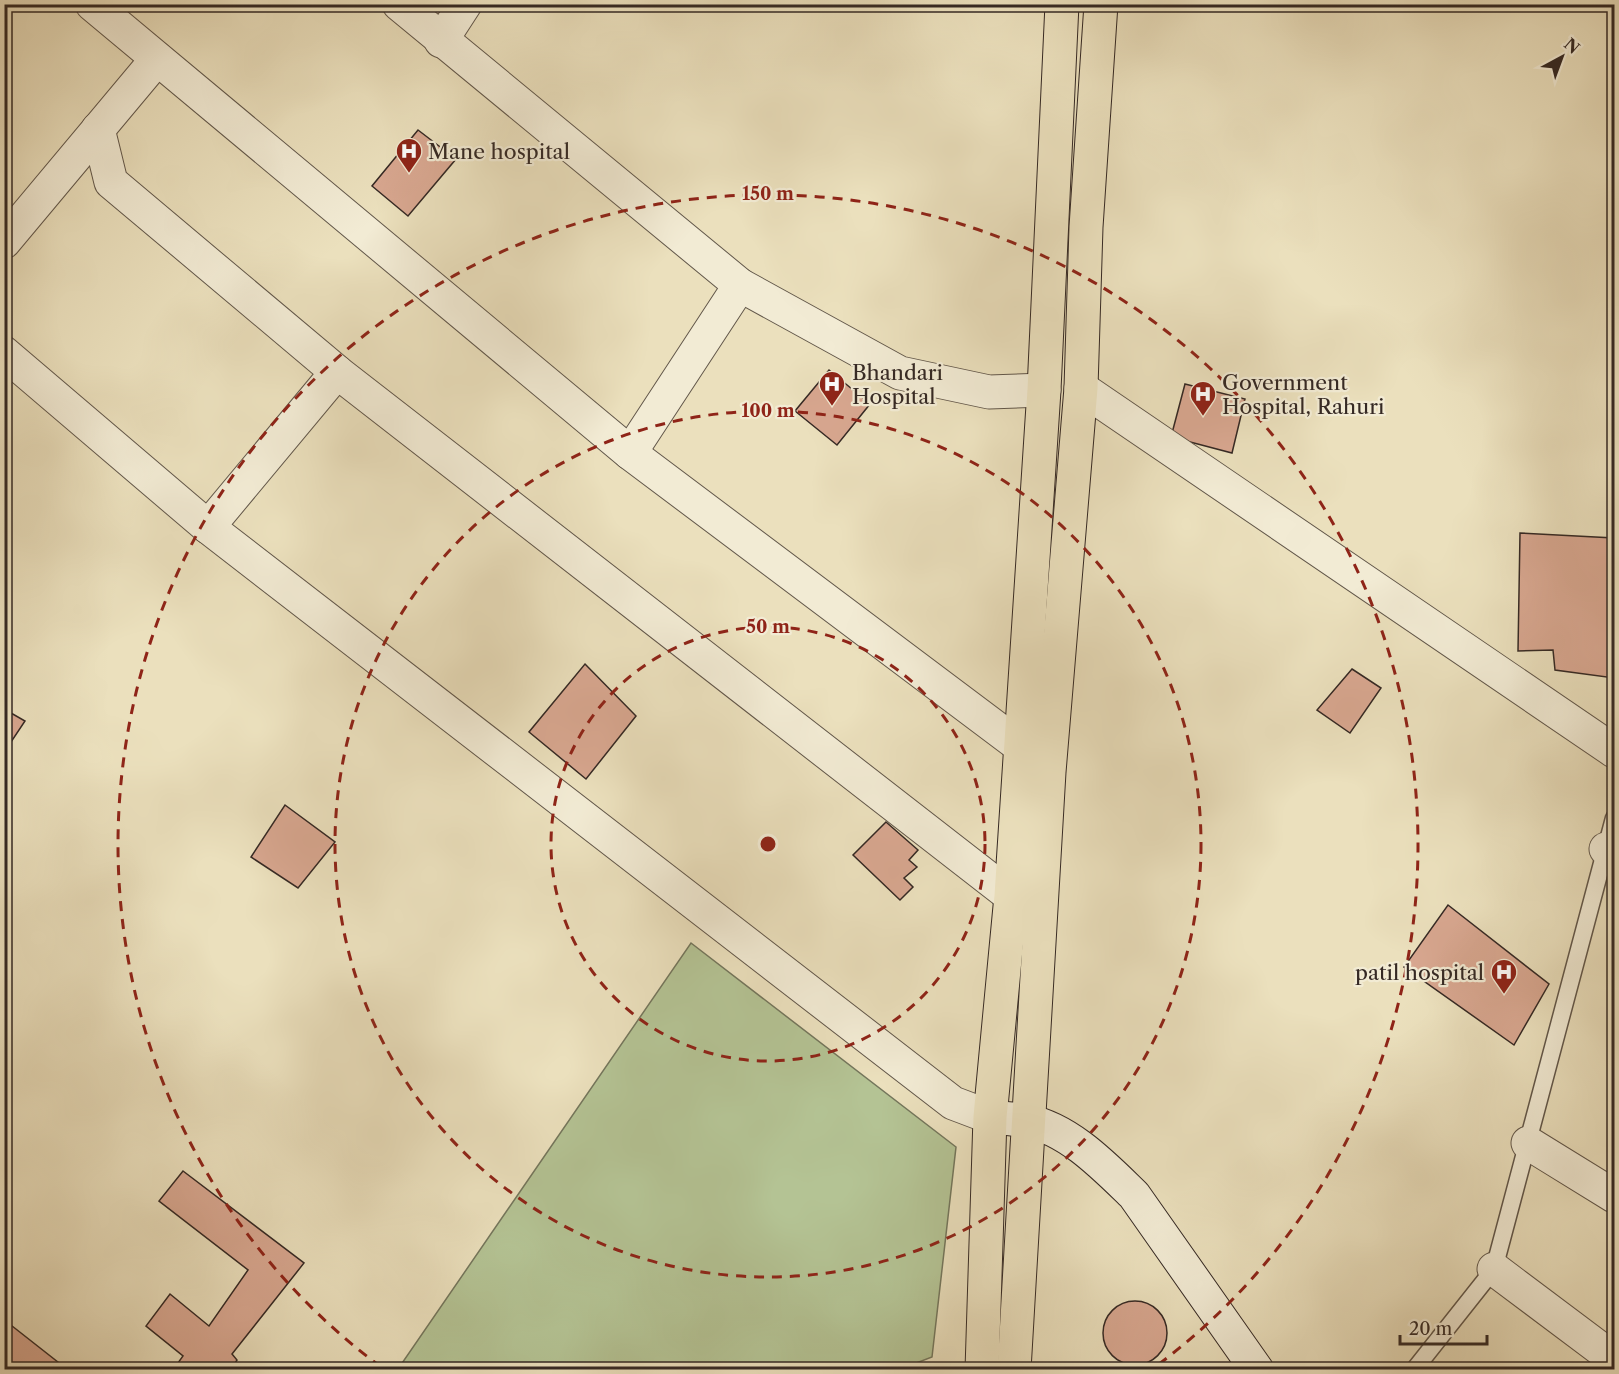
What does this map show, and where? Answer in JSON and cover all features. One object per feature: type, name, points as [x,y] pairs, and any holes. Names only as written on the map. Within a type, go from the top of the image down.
[{"type":"highway","points":[[982,1370],[990,1117],[1011,896],[1044,390],[1062,5],[1101,7],[1086,227],[1081,388],[1049,772],[1014,1370]]},
{"type":"street","points":[[92,4],[630,453],[1020,746]]},
{"type":"street","points":[[399,4],[441,41],[740,285],[900,373],[989,392],[1044,390]]},
{"type":"street","points":[[441,41],[465,4]]},
{"type":"street","points":[[4,242],[157,59]]},
{"type":"street","points":[[98,129],[111,182],[337,372],[1011,896]]},
{"type":"street","points":[[630,453],[740,285]]},
{"type":"street","points":[[4,353],[208,527],[953,1102],[990,1117],[1030,1121],[1063,1135],[1085,1151],[1134,1195],[1257,1370]]},
{"type":"street","points":[[208,527],[337,372]]},
{"type":"street","points":[[1081,388],[1614,751]]},
{"type":"street","points":[[1528,1143],[1614,1196]]},
{"type":"street","points":[[1494,1269],[1614,1359]]},
{"type":"lane","points":[[1414,1370],[1494,1269],[1610,851],[1614,818]]},
{"type":"green space","points":[[691,943],[956,1147],[932,1357],[898,1370],[398,1369]]},
{"type":"building","points":[[418,130],[456,159],[408,216],[372,186]]},
{"type":"building","points":[[829,370],[870,404],[837,445],[795,411]]},
{"type":"building","points":[[1185,384],[1245,399],[1232,453],[1171,437]]},
{"type":"building","points":[[1520,533],[1614,538],[1614,678],[1555,670],[1553,650],[1518,651]]},
{"type":"building","points":[[585,664],[636,716],[586,779],[529,732]]},
{"type":"building","points":[[1352,669],[1381,688],[1350,733],[1317,710]]},
{"type":"building","points":[[4,709],[25,721],[5,751],[4,751]]},
{"type":"building","points":[[285,805],[335,842],[298,888],[251,857]]},
{"type":"building","points":[[886,822],[918,850],[909,860],[917,867],[904,878],[913,887],[900,900],[853,855]]},
{"type":"building","points":[[1448,905],[1549,984],[1514,1045],[1404,967]]},
{"type":"building","points":[[183,1171],[304,1263],[232,1354],[237,1360],[231,1370],[173,1370],[183,1356],[146,1326],[170,1294],[209,1326],[248,1270],[159,1201]]},
{"type":"building","points":[[1129,1301],[1141,1301],[1158,1310],[1165,1321],[1167,1333],[1165,1345],[1158,1356],[1141,1365],[1129,1365],[1117,1360],[1108,1351],[1103,1339],[1103,1327],[1108,1315],[1117,1306]]},
{"type":"building","points":[[7,1322],[68,1370],[4,1370],[4,1326]]},
{"type":"place","name":"Mane hospital","points":[[409,174]]},
{"type":"place","name":"Bhandari Hospital","points":[[832,407]]},
{"type":"place","name":"Government Hospital, Rahuri","points":[[1203,417]]},
{"type":"place","name":"patil hospital","points":[[1504,995]]}]
